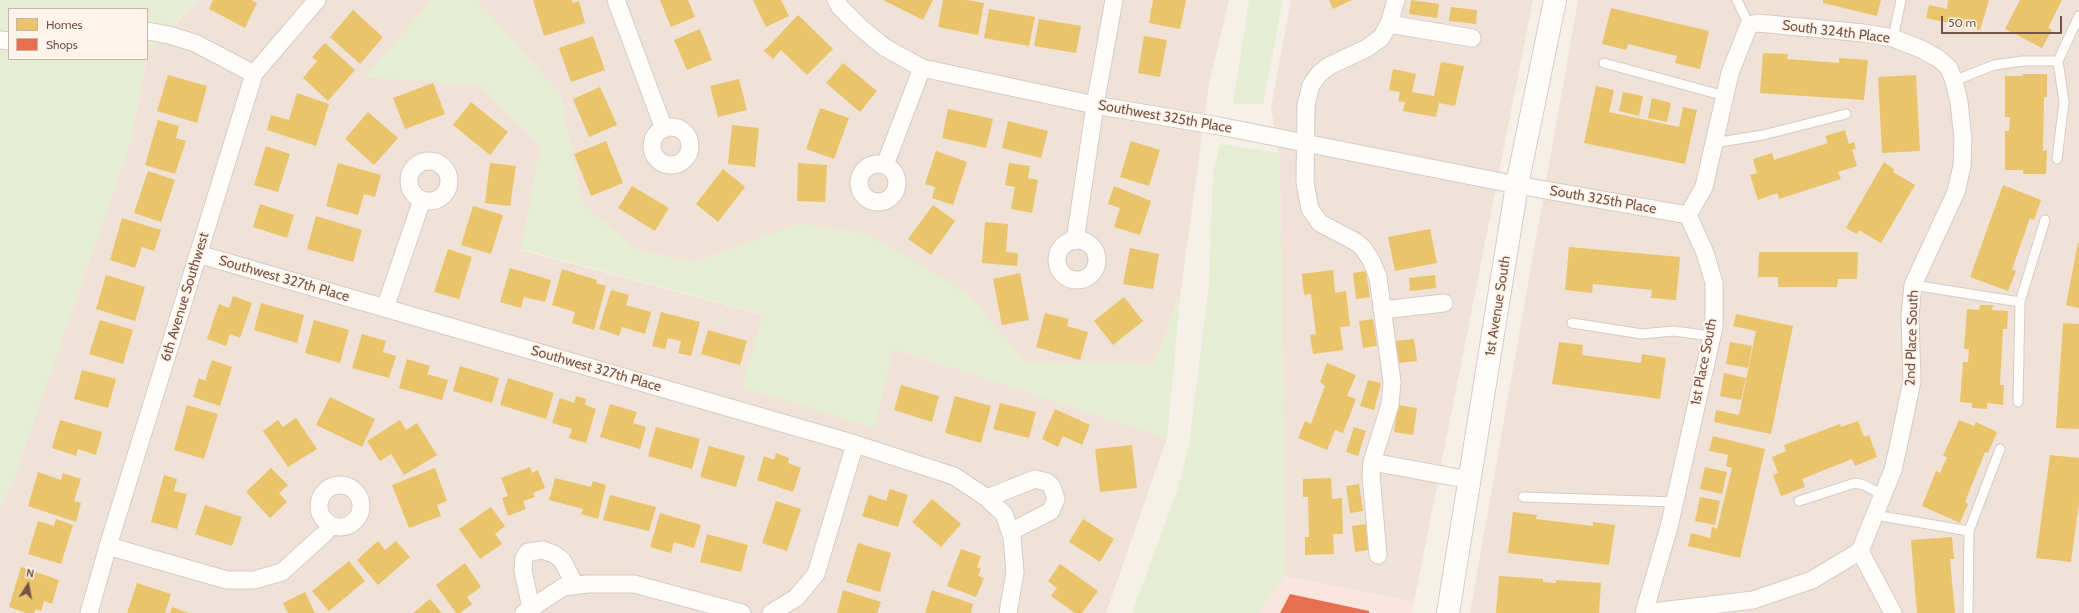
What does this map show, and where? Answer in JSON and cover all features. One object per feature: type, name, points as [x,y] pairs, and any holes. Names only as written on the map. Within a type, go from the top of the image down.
[{"type":"main road","name":"1st Avenue South","points":[[1448,613],[1517,185],[1555,0]]},
{"type":"street","name":"6th Avenue Southwest","points":[[89,613],[108,546],[254,74],[317,0]]},
{"type":"street","points":[[616,0],[664,129]]},
{"type":"street","name":"Southwest 325th Place","points":[[836,0],[840,7],[860,27],[884,47],[922,68],[1095,105],[1219,126],[1517,185]]},
{"type":"street","points":[[1074,241],[1095,105],[1114,0]]},
{"type":"street","points":[[1378,554],[1371,475],[1372,462],[1388,413],[1392,390],[1378,277],[1369,256],[1356,242],[1320,223],[1310,209],[1306,192],[1306,100],[1314,80],[1329,66],[1376,42],[1384,34],[1389,24],[1396,0]]},
{"type":"street","name":"South 324th Place","points":[[1749,25],[1758,23],[1863,32],[1893,38],[1921,49],[1939,59],[1949,68],[1954,81]]},
{"type":"street","points":[[1389,24],[1472,38]]},
{"type":"street","points":[[1688,215],[1704,188],[1730,73],[1749,25]]},
{"type":"street","points":[[148,31],[169,35],[195,43],[254,74]]},
{"type":"street","points":[[885,165],[922,68]]},
{"type":"street","name":"2nd Place South","points":[[1860,552],[1893,470],[1912,381],[1910,316],[1913,285],[1956,192],[1962,166],[1963,139],[1959,102],[1954,81]]},
{"type":"street","name":"South 325th Place","points":[[1517,185],[1688,215]]},
{"type":"street","points":[[385,308],[422,200]]},
{"type":"street","name":"1st Place South","points":[[1643,613],[1675,502],[1714,326],[1714,283],[1705,253],[1688,215]]},
{"type":"street","name":"Southwest 327th Place","points":[[198,254],[855,444],[954,476],[987,498],[1004,514],[1011,535],[1016,572],[1008,613]]},
{"type":"street","points":[[1382,310],[1444,303]]},
{"type":"street","points":[[771,613],[790,608],[796,598],[816,574],[855,444]]},
{"type":"street","points":[[1372,462],[1470,480]]},
{"type":"street","points":[[987,498],[1035,479],[1047,482],[1052,487],[1056,499],[1051,511],[1011,535]]},
{"type":"street","points":[[108,546],[227,580],[254,580],[282,572],[325,533],[331,525]]},
{"type":"street","points":[[575,585],[562,560],[554,554],[537,549],[528,552],[524,558],[523,571],[528,610],[563,587],[575,585],[634,584],[742,613]]},
{"type":"street","points":[[1643,613],[1753,600],[1812,580],[1860,552],[1893,613]]},
{"type":"lane","points":[[1737,0],[1749,25]]},
{"type":"lane","points":[[1893,38],[1901,0]]},
{"type":"lane","points":[[2057,159],[2064,102],[2058,62],[2079,16]]},
{"type":"lane","points":[[1954,81],[1994,65],[2023,61],[2058,62]]},
{"type":"lane","points":[[1604,63],[1725,96]]},
{"type":"lane","points":[[1714,143],[1763,136],[1846,114]]},
{"type":"lane","points":[[2018,402],[2020,302],[2045,220]]},
{"type":"lane","points":[[1913,285],[2020,302]]},
{"type":"lane","points":[[1572,322],[1642,334],[1673,331],[1712,336]]},
{"type":"lane","points":[[1968,612],[1969,531],[2000,449]]},
{"type":"lane","points":[[1799,501],[1855,483],[1864,485],[1883,495]]},
{"type":"lane","points":[[1523,497],[1675,502]]},
{"type":"lane","points":[[1875,515],[1969,531]]},
{"type":"shaded area","points":[[197,0],[432,0],[366,77],[479,85],[541,146],[521,250],[764,315],[742,387],[893,348],[1167,438],[1106,613],[0,613],[0,509],[12,483],[130,144],[148,55]]},
{"type":"shaded area","points":[[476,0],[1229,0],[1209,84],[1181,290],[1154,364],[1026,363],[966,293],[800,224],[694,263],[637,250],[582,205],[560,94]]},
{"type":"shaded area","points":[[1291,0],[1533,0],[1414,602],[1285,576],[1280,163],[1271,107]]},
{"type":"shaded area","points":[[1578,0],[2079,0],[2079,613],[1470,613]]},
{"type":"shaded area","points":[[1285,576],[1414,602],[1412,613],[1259,613]]},
{"type":"green space","points":[[0,0],[196,0],[148,55],[148,8],[8,8],[8,60],[146,60],[130,144],[12,483],[0,509]]},
{"type":"green space","points":[[432,0],[476,0],[560,94],[582,205],[637,250],[694,263],[800,224],[868,234],[966,293],[1026,363],[1154,364],[1181,290],[1167,438],[893,348],[875,428],[742,387],[763,314],[521,249],[541,145],[479,85],[365,77]]},
{"type":"green space","points":[[1249,0],[1283,0],[1263,104],[1233,104]]},
{"type":"green space","points":[[1220,144],[1279,153],[1285,576],[1259,613],[1132,613],[1178,488],[1189,445],[1209,284],[1213,175]]},
{"type":"building: Homes","points":[[213,0],[251,0],[257,3],[245,28],[209,9]]},
{"type":"building: Homes","points":[[533,0],[572,0],[573,3],[579,1],[585,23],[544,36]]},
{"type":"building: Homes","points":[[660,0],[688,0],[695,17],[671,27]]},
{"type":"building: Homes","points":[[753,0],[781,0],[789,16],[766,27]]},
{"type":"building: Homes","points":[[883,0],[933,0],[923,20]]},
{"type":"building: Homes","points":[[943,0],[967,0],[984,3],[978,35],[938,27]]},
{"type":"building: Homes","points":[[1153,0],[1186,0],[1180,29],[1149,23]]},
{"type":"building: Homes","points":[[1329,0],[1352,0],[1333,9]]},
{"type":"building: Homes","points":[[1411,0],[1439,4],[1437,18],[1409,14]]},
{"type":"building: Homes","points":[[1823,0],[1881,0],[1877,16],[1823,3]]},
{"type":"building: Homes","points":[[1948,0],[1989,0],[1980,30],[1926,18],[1929,5],[1947,9]]},
{"type":"building: Homes","points":[[2020,0],[2062,0],[2048,28],[2052,30],[2042,48],[2005,29]]},
{"type":"building: Homes","points":[[1451,7],[1477,10],[1476,24],[1449,21]]},
{"type":"building: Homes","points":[[1611,8],[1709,31],[1700,69],[1675,63],[1677,56],[1628,44],[1626,50],[1602,44]]},
{"type":"building: Homes","points":[[989,9],[1035,17],[1029,46],[984,38]]},
{"type":"building: Homes","points":[[353,10],[383,37],[360,64],[330,37]]},
{"type":"building: Homes","points":[[798,15],[833,49],[807,75],[781,50],[773,59],[764,51]]},
{"type":"building: Homes","points":[[1039,19],[1081,26],[1076,53],[1034,46]]},
{"type":"building: Homes","points":[[700,29],[712,60],[687,70],[674,40]]},
{"type":"building: Homes","points":[[593,36],[605,70],[571,82],[559,48]]},
{"type":"building: Homes","points":[[1144,36],[1167,40],[1160,77],[1138,73]]},
{"type":"building: Homes","points":[[325,43],[355,70],[328,101],[303,78],[317,61],[312,57]]},
{"type":"building: Homes","points":[[1763,53],[1788,54],[1787,59],[1839,63],[1839,58],[1868,60],[1864,100],[1760,93]]},
{"type":"building: Homes","points":[[1441,62],[1464,66],[1455,106],[1439,103],[1436,117],[1403,111],[1405,102],[1398,101],[1400,92],[1389,90],[1393,69],[1416,74],[1412,92],[1434,96]]},
{"type":"building: Homes","points":[[843,63],[877,91],[860,112],[826,83]]},
{"type":"building: Homes","points":[[2023,74],[2047,74],[2047,97],[2044,97],[2043,151],[2047,150],[2046,174],[2023,174],[2023,170],[2005,170],[2005,131],[2009,131],[2010,117],[2005,117],[2005,76],[2023,76]]},
{"type":"building: Homes","points":[[168,75],[207,86],[197,123],[157,111]]},
{"type":"building: Homes","points":[[1916,75],[1920,151],[1882,153],[1878,77]]},
{"type":"building: Homes","points":[[739,79],[747,110],[718,117],[710,86]]},
{"type":"building: Homes","points":[[433,83],[445,114],[405,129],[393,98]]},
{"type":"building: Homes","points":[[1596,86],[1614,90],[1609,112],[1679,127],[1683,107],[1697,110],[1685,164],[1584,143]]},
{"type":"building: Homes","points":[[600,87],[617,125],[589,137],[573,99]]},
{"type":"building: Homes","points":[[1623,92],[1643,96],[1639,116],[1619,111]]},
{"type":"building: Homes","points":[[297,93],[329,104],[316,146],[267,130],[271,115],[289,120]]},
{"type":"building: Homes","points":[[1652,98],[1671,103],[1667,122],[1648,118]]},
{"type":"building: Homes","points":[[471,102],[508,132],[490,155],[453,125]]},
{"type":"building: Homes","points":[[820,108],[849,118],[834,159],[806,149]]},
{"type":"building: Homes","points":[[948,109],[993,119],[986,148],[942,138]]},
{"type":"building: Homes","points":[[368,112],[398,138],[374,165],[345,139]]},
{"type":"building: Homes","points":[[158,120],[179,126],[176,138],[186,141],[175,174],[145,165]]},
{"type":"building: Homes","points":[[1008,121],[1048,131],[1041,158],[1002,148]]},
{"type":"building: Homes","points":[[732,125],[759,128],[755,167],[728,164]]},
{"type":"building: Homes","points":[[1845,130],[1849,144],[1854,142],[1856,149],[1852,150],[1857,166],[1838,172],[1841,179],[1779,199],[1777,193],[1758,200],[1750,175],[1757,173],[1753,159],[1772,153],[1774,160],[1828,143],[1825,136]]},
{"type":"building: Homes","points":[[606,141],[623,183],[591,196],[574,154]]},
{"type":"building: Homes","points":[[1131,141],[1160,150],[1149,186],[1120,177]]},
{"type":"building: Homes","points":[[266,146],[290,154],[278,192],[254,185]]},
{"type":"building: Homes","points":[[936,151],[967,162],[953,205],[932,198],[935,187],[925,184]]},
{"type":"building: Homes","points":[[1884,162],[1894,169],[1893,172],[1915,185],[1881,243],[1859,230],[1857,234],[1846,228]]},
{"type":"building: Homes","points":[[338,163],[381,175],[375,197],[364,194],[358,215],[326,206]]},
{"type":"building: Homes","points":[[490,163],[516,166],[510,206],[485,203]]},
{"type":"building: Homes","points":[[798,163],[827,165],[825,202],[797,201]]},
{"type":"building: Homes","points":[[1009,163],[1030,166],[1028,178],[1038,180],[1032,213],[1011,209],[1015,187],[1005,185]]},
{"type":"building: Homes","points":[[723,169],[745,187],[718,222],[696,204]]},
{"type":"building: Homes","points":[[148,171],[175,180],[161,222],[134,213]]},
{"type":"building: Homes","points":[[2003,185],[2041,200],[2034,220],[2030,218],[2012,269],[2016,271],[2008,291],[1970,277]]},
{"type":"building: Homes","points":[[632,186],[669,208],[655,231],[618,208]]},
{"type":"building: Homes","points":[[1114,186],[1151,201],[1140,235],[1114,227],[1120,208],[1108,204]]},
{"type":"building: Homes","points":[[260,204],[294,215],[287,238],[253,227]]},
{"type":"building: Homes","points":[[933,205],[955,221],[931,255],[908,239]]},
{"type":"building: Homes","points":[[473,206],[503,215],[491,254],[461,245]]},
{"type":"building: Homes","points":[[316,216],[362,230],[353,262],[307,249]]},
{"type":"building: Homes","points":[[122,218],[161,230],[154,251],[142,247],[135,268],[110,260]]},
{"type":"building: Homes","points":[[985,222],[1008,224],[1006,252],[1018,253],[1017,266],[982,263]]},
{"type":"building: Homes","points":[[1430,229],[1437,263],[1395,271],[1388,237]]},
{"type":"building: Homes","points":[[2079,243],[2079,308],[2066,305]]},
{"type":"building: Homes","points":[[1569,247],[1680,257],[1676,300],[1651,298],[1652,290],[1593,284],[1592,293],[1565,290]]},
{"type":"building: Homes","points":[[1130,248],[1159,254],[1153,289],[1123,284]]},
{"type":"building: Homes","points":[[448,249],[472,257],[459,299],[434,292]]},
{"type":"building: Homes","points":[[1759,252],[1858,252],[1857,279],[1838,279],[1837,287],[1778,287],[1778,277],[1758,277]]},
{"type":"building: Homes","points":[[510,268],[551,280],[545,302],[524,297],[521,308],[500,302]]},
{"type":"building: Homes","points":[[562,269],[597,280],[596,283],[606,286],[594,330],[572,323],[575,312],[552,305]]},
{"type":"building: Homes","points":[[1333,270],[1335,293],[1346,291],[1350,326],[1340,327],[1343,350],[1313,354],[1310,335],[1316,334],[1311,294],[1304,295],[1302,274]]},
{"type":"building: Homes","points":[[1366,271],[1370,297],[1356,299],[1353,273]]},
{"type":"building: Homes","points":[[1020,273],[1029,320],[1002,325],[993,279]]},
{"type":"building: Homes","points":[[106,275],[145,287],[135,321],[96,309]]},
{"type":"building: Homes","points":[[1435,275],[1436,288],[1410,291],[1409,278]]},
{"type":"building: Homes","points":[[611,290],[629,295],[626,305],[651,312],[645,334],[622,327],[619,336],[599,329]]},
{"type":"building: Homes","points":[[233,296],[252,303],[240,338],[230,334],[226,346],[207,339],[219,304],[229,308]]},
{"type":"building: Homes","points":[[1124,297],[1143,321],[1113,345],[1094,321]]},
{"type":"building: Homes","points":[[261,303],[304,315],[297,343],[254,330]]},
{"type":"building: Homes","points":[[1980,305],[1993,305],[1992,310],[2008,311],[2007,329],[2003,329],[2000,385],[2004,385],[2003,405],[1987,403],[1987,409],[1972,408],[1972,403],[1960,402],[1963,362],[1968,362],[1969,349],[1964,349],[1967,309],[1979,310]]},
{"type":"building: Homes","points":[[661,312],[700,322],[691,356],[678,353],[681,341],[668,338],[665,349],[652,346]]},
{"type":"building: Homes","points":[[1045,313],[1069,319],[1067,326],[1088,332],[1080,360],[1036,347]]},
{"type":"building: Homes","points":[[1736,314],[1793,326],[1771,434],[1714,422],[1716,410],[1739,415],[1756,331],[1733,326]]},
{"type":"building: Homes","points":[[1373,319],[1377,346],[1363,348],[1359,321]]},
{"type":"building: Homes","points":[[100,320],[133,330],[123,364],[89,354]]},
{"type":"building: Homes","points":[[314,320],[349,330],[340,363],[305,353]]},
{"type":"building: Homes","points":[[2063,323],[2079,324],[2079,429],[2056,428]]},
{"type":"building: Homes","points":[[708,330],[747,341],[740,365],[701,354]]},
{"type":"building: Homes","points":[[362,334],[386,341],[383,352],[396,356],[389,378],[352,368]]},
{"type":"building: Homes","points":[[1414,339],[1417,361],[1399,363],[1395,341]]},
{"type":"building: Homes","points":[[1559,342],[1583,345],[1582,355],[1641,363],[1642,354],[1666,358],[1660,399],[1552,384]]},
{"type":"building: Homes","points":[[1730,342],[1752,346],[1748,368],[1726,364]]},
{"type":"building: Homes","points":[[407,359],[430,366],[427,374],[448,380],[442,400],[399,388]]},
{"type":"building: Homes","points":[[212,360],[232,367],[220,406],[193,397],[199,378],[205,381]]},
{"type":"building: Homes","points":[[1327,363],[1356,375],[1347,396],[1356,399],[1343,433],[1335,430],[1327,450],[1298,438],[1305,421],[1311,424],[1325,386],[1320,382]]},
{"type":"building: Homes","points":[[460,366],[499,378],[492,403],[453,391]]},
{"type":"building: Homes","points":[[82,370],[116,379],[108,408],[74,399]]},
{"type":"building: Homes","points":[[1724,373],[1746,378],[1741,400],[1720,396]]},
{"type":"building: Homes","points":[[508,378],[554,393],[546,419],[500,405]]},
{"type":"building: Homes","points":[[1368,380],[1381,383],[1374,410],[1360,406]]},
{"type":"building: Homes","points":[[901,385],[939,396],[932,422],[894,410]]},
{"type":"building: Homes","points":[[576,396],[586,399],[585,405],[596,409],[586,443],[569,438],[572,429],[552,423],[560,398],[574,403]]},
{"type":"building: Homes","points":[[955,396],[991,406],[981,443],[945,433]]},
{"type":"building: Homes","points":[[330,397],[375,419],[362,447],[316,425]]},
{"type":"building: Homes","points":[[1000,403],[1036,412],[1029,438],[993,429]]},
{"type":"building: Homes","points":[[610,404],[637,412],[633,423],[646,427],[640,449],[600,437]]},
{"type":"building: Homes","points":[[187,405],[218,414],[204,459],[174,450]]},
{"type":"building: Homes","points":[[1398,405],[1417,408],[1413,435],[1394,432]]},
{"type":"building: Homes","points":[[1055,409],[1090,425],[1082,445],[1063,436],[1058,447],[1042,439]]},
{"type":"building: Homes","points":[[296,418],[317,449],[288,467],[263,431],[278,420],[283,427]]},
{"type":"building: Homes","points":[[60,420],[102,432],[96,455],[78,449],[76,456],[52,448]]},
{"type":"building: Homes","points":[[400,420],[406,430],[417,423],[437,455],[404,475],[391,454],[380,461],[367,441]]},
{"type":"building: Homes","points":[[1959,420],[1974,426],[1976,422],[1997,432],[1988,453],[1985,452],[1965,502],[1968,504],[1960,523],[1922,506],[1936,471],[1940,473],[1947,457],[1943,456]]},
{"type":"building: Homes","points":[[1858,421],[1864,437],[1869,435],[1877,457],[1855,466],[1852,459],[1802,479],[1805,487],[1781,496],[1773,475],[1778,473],[1772,457],[1786,451],[1784,445],[1840,424],[1841,427]]},
{"type":"building: Homes","points":[[656,427],[700,439],[692,469],[648,456]]},
{"type":"building: Homes","points":[[1354,427],[1366,431],[1358,456],[1346,452]]},
{"type":"building: Homes","points":[[1713,436],[1765,449],[1740,558],[1688,546],[1691,533],[1710,538],[1712,527],[1717,529],[1732,468],[1726,466],[1728,455],[1709,451]]},
{"type":"building: Homes","points":[[1132,445],[1137,488],[1100,492],[1095,449]]},
{"type":"building: Homes","points":[[709,446],[745,456],[736,487],[700,477]]},
{"type":"building: Homes","points":[[776,453],[789,458],[788,463],[801,468],[793,492],[757,480],[764,456],[774,460]]},
{"type":"building: Homes","points":[[2050,455],[2079,458],[2079,503],[2071,562],[2036,558]]},
{"type":"building: Homes","points":[[530,467],[532,473],[538,470],[545,488],[533,493],[535,497],[523,501],[526,509],[508,516],[502,498],[508,496],[501,478]]},
{"type":"building: Homes","points":[[1705,467],[1727,472],[1722,494],[1700,489]]},
{"type":"building: Homes","points":[[271,468],[288,485],[279,493],[287,502],[270,518],[246,492]]},
{"type":"building: Homes","points":[[435,468],[447,501],[437,505],[441,516],[409,528],[392,485]]},
{"type":"building: Homes","points":[[38,472],[61,480],[63,473],[81,479],[74,501],[81,503],[76,522],[28,506]]},
{"type":"building: Homes","points":[[164,475],[177,479],[174,491],[187,494],[177,529],[151,522]]},
{"type":"building: Homes","points":[[555,478],[591,487],[593,481],[606,485],[598,519],[581,514],[583,509],[549,500]]},
{"type":"building: Homes","points":[[1331,478],[1332,499],[1342,498],[1343,534],[1333,534],[1334,554],[1305,555],[1305,537],[1309,537],[1308,497],[1303,497],[1303,479]]},
{"type":"building: Homes","points":[[1359,484],[1363,511],[1350,513],[1346,486]]},
{"type":"building: Homes","points":[[890,489],[908,495],[898,527],[862,516],[869,495],[886,501]]},
{"type":"building: Homes","points":[[610,495],[656,507],[649,531],[603,520]]},
{"type":"building: Homes","points":[[1700,497],[1720,501],[1715,525],[1695,521]]},
{"type":"building: Homes","points":[[932,499],[961,524],[941,547],[912,522]]},
{"type":"building: Homes","points":[[776,501],[801,509],[787,551],[762,543]]},
{"type":"building: Homes","points":[[205,505],[242,517],[232,546],[195,534]]},
{"type":"building: Homes","points":[[491,507],[505,526],[495,534],[502,544],[480,559],[459,529]]},
{"type":"building: Homes","points":[[1513,512],[1537,515],[1536,519],[1593,526],[1593,522],[1615,525],[1609,565],[1508,553]]},
{"type":"building: Homes","points":[[660,513],[701,525],[694,548],[674,542],[671,553],[650,547]]},
{"type":"building: Homes","points":[[56,519],[73,525],[61,564],[28,554],[38,521],[54,526]]},
{"type":"building: Homes","points":[[1083,519],[1114,539],[1100,562],[1069,542]]},
{"type":"building: Homes","points":[[1366,524],[1368,550],[1355,552],[1352,526]]},
{"type":"building: Homes","points":[[707,534],[748,545],[741,572],[700,562]]},
{"type":"building: Homes","points":[[1952,537],[1954,559],[1950,559],[1955,613],[1917,613],[1911,540]]},
{"type":"building: Homes","points":[[378,541],[385,550],[396,541],[410,557],[378,585],[357,560]]},
{"type":"building: Homes","points":[[858,543],[891,553],[880,592],[846,582]]},
{"type":"building: Homes","points":[[961,549],[981,556],[977,567],[981,569],[978,576],[984,578],[976,597],[947,586]]},
{"type":"building: Homes","points":[[349,561],[365,581],[329,611],[312,591]]},
{"type":"building: Homes","points":[[465,563],[481,587],[467,597],[472,604],[460,613],[456,613],[436,585]]},
{"type":"building: Homes","points":[[1060,564],[1098,591],[1082,613],[1075,613],[1051,596],[1057,588],[1048,581]]},
{"type":"building: Homes","points":[[21,567],[59,580],[52,604],[44,601],[41,611],[36,609],[34,613],[26,613],[9,607]]},
{"type":"building: Homes","points":[[1499,576],[1543,579],[1543,582],[1556,583],[1556,580],[1601,583],[1599,613],[1496,613]]},
{"type":"building: Homes","points":[[137,583],[171,594],[165,613],[127,613]]},
{"type":"building: Homes","points":[[843,590],[881,602],[877,613],[837,613]]},
{"type":"building: Homes","points":[[932,590],[973,604],[971,613],[925,613]]},
{"type":"building: Homes","points":[[305,592],[315,613],[288,613],[283,603]]},
{"type":"building: Homes","points":[[430,599],[442,613],[413,613]]},
{"type":"building: Homes","points":[[172,607],[189,613],[170,613]]},
{"type":"building: Shops","points":[[1290,594],[1369,611],[1369,613],[1280,613]]}]
